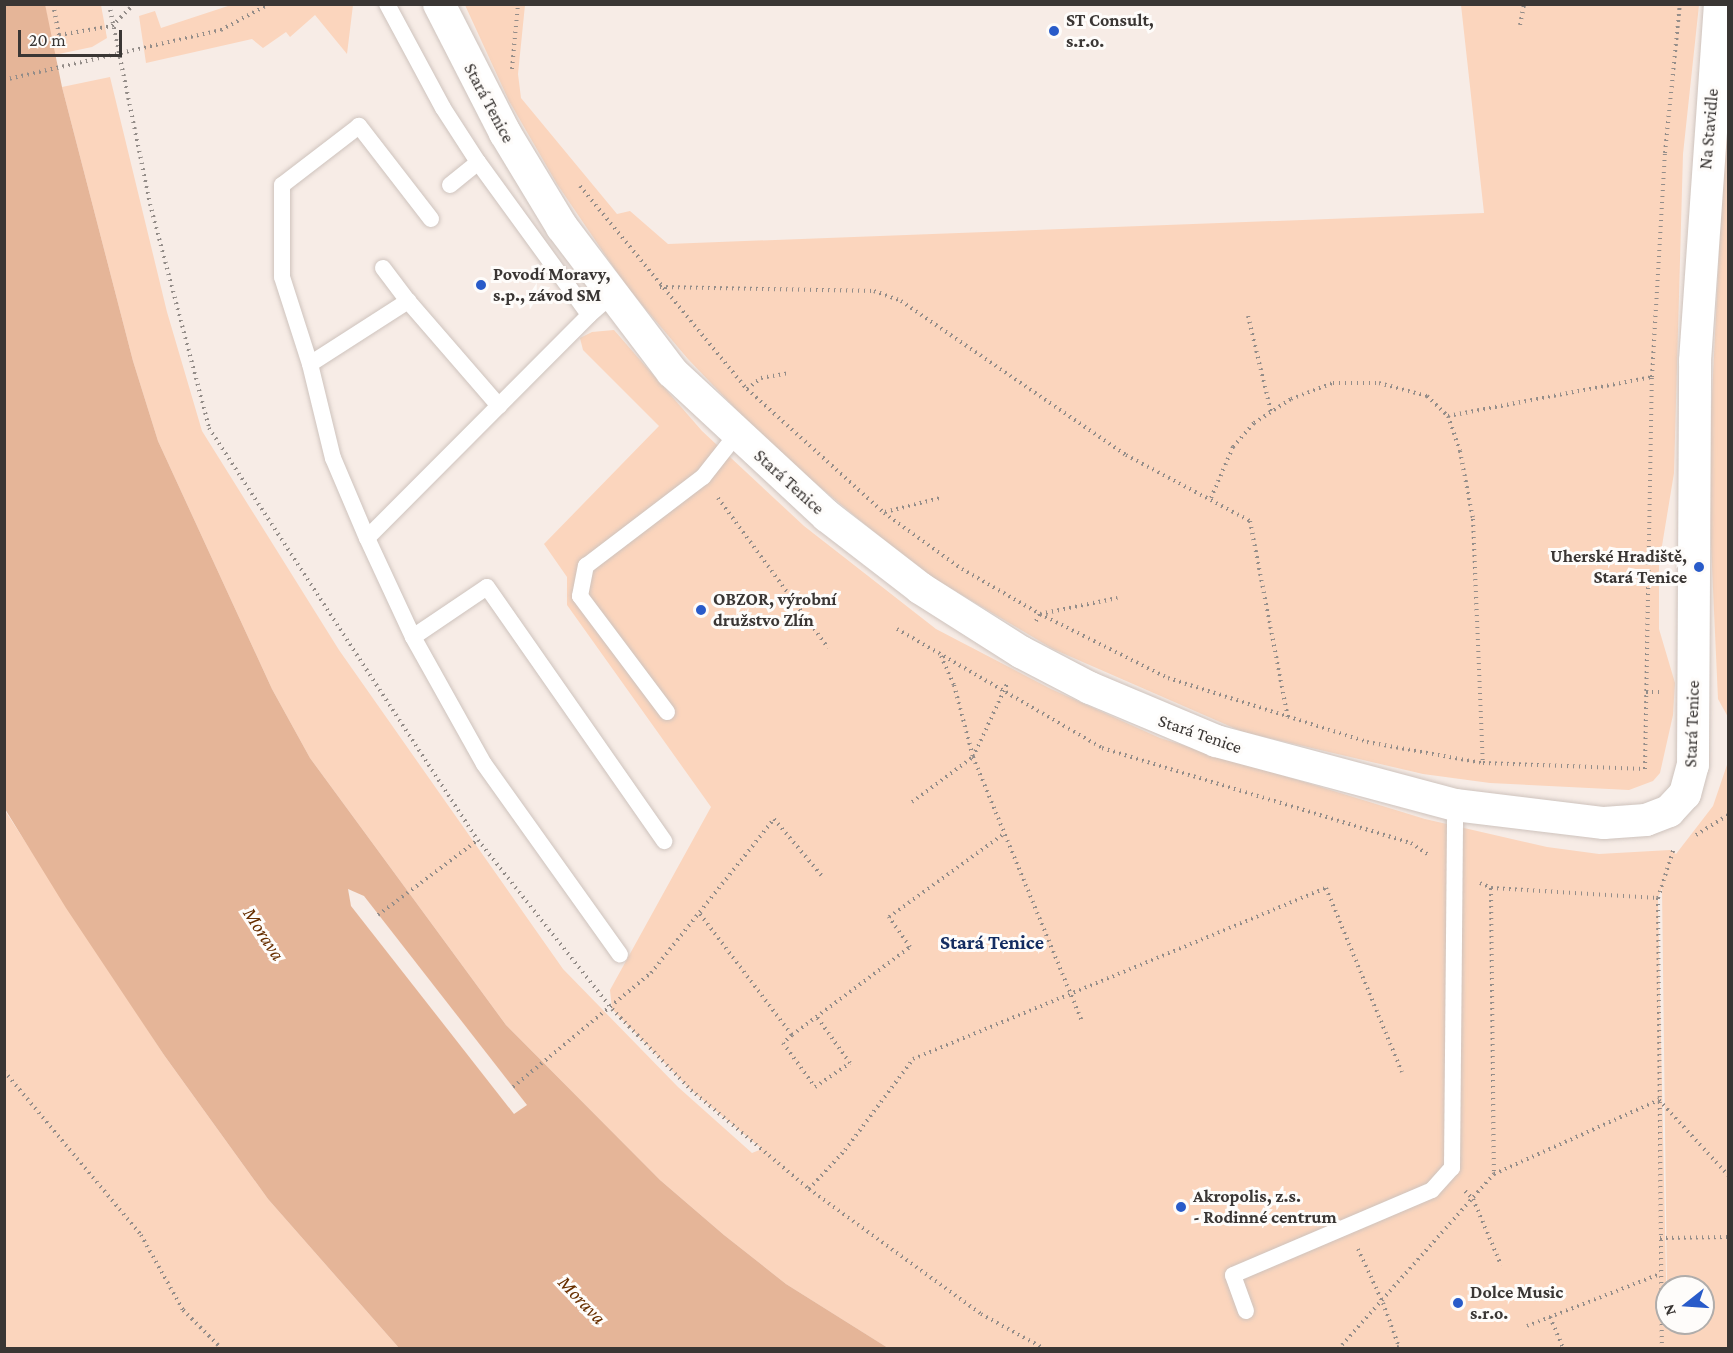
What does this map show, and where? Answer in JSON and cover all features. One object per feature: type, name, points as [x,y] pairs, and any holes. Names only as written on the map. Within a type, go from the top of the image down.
[{"type":"street","name":"Stará Tenice","points":[[439,4],[600,305],[736,435],[827,516],[920,588],[1021,652],[1142,713],[1216,741],[1455,805],[1552,819],[1626,823],[1669,811],[1685,794],[1695,743],[1695,361],[1702,218]]},
{"type":"street","name":"Na Stavidle","points":[[1702,218],[1717,166],[1722,23]]},
{"type":"lane","points":[[367,538],[600,305],[478,162],[443,108],[387,4]]},
{"type":"lane","points":[[431,219],[359,126],[282,185],[282,277],[310,364],[333,458],[413,637],[484,764],[620,955]]},
{"type":"lane","points":[[450,185],[478,162]]},
{"type":"lane","points":[[383,268],[408,301],[499,406]]},
{"type":"lane","points":[[310,364],[408,301]]},
{"type":"lane","points":[[667,712],[580,596],[586,566],[702,477],[736,435]]},
{"type":"lane","points":[[413,637],[487,587],[664,841]]},
{"type":"lane","points":[[1246,1311],[1233,1275],[1347,1224],[1432,1190],[1449,1174],[1455,1158],[1452,869],[1455,805]]},
{"type":"path","points":[[53,4],[59,35],[112,26],[134,4]]},
{"type":"path","points":[[109,4],[117,56]]},
{"type":"path","points":[[4,80],[117,56],[221,30],[269,4]]},
{"type":"path","points":[[512,72],[518,4]]},
{"type":"path","points":[[1520,25],[1524,4]]},
{"type":"path","points":[[572,176],[659,287],[747,389],[884,513],[962,569],[1040,614],[1168,678],[1367,742],[1484,763],[1646,769],[1652,377],[1665,153],[1680,4]]},
{"type":"path","points":[[659,287],[874,291],[901,301],[1126,455],[1211,498],[1250,521],[1288,718]]},
{"type":"path","points":[[1248,316],[1271,412]]},
{"type":"path","points":[[747,389],[761,378],[789,372]]},
{"type":"path","points":[[1448,416],[1652,377]]},
{"type":"path","points":[[1211,498],[1233,447],[1254,423],[1291,399],[1333,383],[1379,383],[1427,396],[1448,416],[1460,452],[1473,519],[1484,763]]},
{"type":"path","points":[[702,477],[828,648]]},
{"type":"path","points":[[884,513],[940,498]]},
{"type":"path","points":[[1040,614],[1117,598]]},
{"type":"path","points":[[912,802],[973,757],[1040,614]]},
{"type":"path","points":[[940,654],[954,685],[973,757],[1082,1022]]},
{"type":"path","points":[[513,1088],[627,995],[700,914],[774,819],[822,876]]},
{"type":"path","points":[[817,1017],[850,1063],[815,1087],[783,1043],[792,1035],[910,947],[889,917],[1005,833]]},
{"type":"path","points":[[378,915],[477,840]]},
{"type":"path","points":[[809,1189],[845,1150],[913,1059],[1326,888],[1402,1072]]},
{"type":"path","points":[[1491,888],[1494,1174]]},
{"type":"path","points":[[1658,898],[1662,1348]]},
{"type":"path","points":[[700,914],[792,1035]]},
{"type":"path","points":[[4,1071],[135,1227],[183,1310],[221,1348]]},
{"type":"path","points":[[1342,1345],[1383,1303],[1494,1174],[1659,1100]]},
{"type":"path","points":[[1659,1100],[1728,1176]]},
{"type":"path","points":[[1449,1174],[1473,1199],[1501,1265]]},
{"type":"path","points":[[1347,1224],[1383,1303],[1399,1347],[1395,1348]]},
{"type":"path","points":[[1660,1238],[1728,1237]]},
{"type":"path","points":[[1527,1326],[1660,1274]]},
{"type":"path","points":[[1550,1317],[1563,1348]]},
{"type":"shaded area","points":[[45,5],[101,5],[107,38],[92,47],[54,55]]},
{"type":"shaded area","points":[[231,5],[353,5],[347,54],[315,15],[290,37],[286,32],[263,48],[252,39],[146,63],[139,16],[155,11],[161,28]]},
{"type":"shaded area","points":[[465,5],[525,5],[518,74],[521,98],[617,214],[630,211],[668,244],[1484,213],[1461,5],[1699,5],[1683,154],[1674,473],[1659,564],[1659,629],[1675,683],[1673,715],[1660,773],[1653,781],[1629,790],[1490,783],[1423,774],[1243,732],[1053,649],[920,570],[773,448],[688,359],[627,287],[557,184],[509,101]]},
{"type":"shaded area","points":[[1728,68],[1728,717],[1718,699],[1708,478]]},
{"type":"shaded area","points":[[110,77],[167,312],[202,431],[339,650],[563,969],[678,1087],[752,1153],[762,1149],[691,1090],[612,1009],[610,990],[711,807],[567,605],[567,577],[544,544],[659,426],[583,350],[580,338],[592,332],[614,330],[702,431],[804,526],[936,629],[1051,689],[1160,738],[1425,819],[1547,847],[1599,854],[1670,850],[1676,854],[1713,806],[1728,762],[1728,1348],[888,1348],[786,1284],[724,1235],[660,1180],[506,1025],[310,758],[272,689],[158,441],[133,361],[62,87]],"holes":[[[1662,888],[1667,1275],[1715,1275],[1715,1335],[1655,1335],[1655,1275],[1666,1275],[1658,898]]]},
{"type":"shaded area","points":[[4,809],[164,1055],[268,1199],[399,1348],[5,1348]]},
{"type":"water","name":"Morava","points":[[45,4],[62,87],[133,361],[158,441],[272,689],[310,758],[506,1025],[660,1180],[724,1235],[786,1284],[888,1348],[399,1348],[268,1199],[164,1055],[66,908],[5,809],[5,5]]},
{"type":"pier","points":[[348,889],[364,896],[527,1105],[514,1114],[351,906]]},
{"type":"place","name":"ST Consult, s.r.o.","points":[[1054,31]]},
{"type":"place","name":"Povodí Moravy, s.p., závod SM","points":[[481,285]]},
{"type":"place","name":"Uherské Hradiště, Stará Tenice","points":[[1699,567]]},
{"type":"place","name":"OBZOR, výrobní družstvo Zlín","points":[[701,610]]},
{"type":"place","name":"Akropolis, z.s. - Rodinné centrum","points":[[1181,1207]]},
{"type":"place","name":"Dolce Music s.r.o.","points":[[1458,1303]]},
{"type":"district","name":"Stará Tenice","points":[[992,942]]}]
